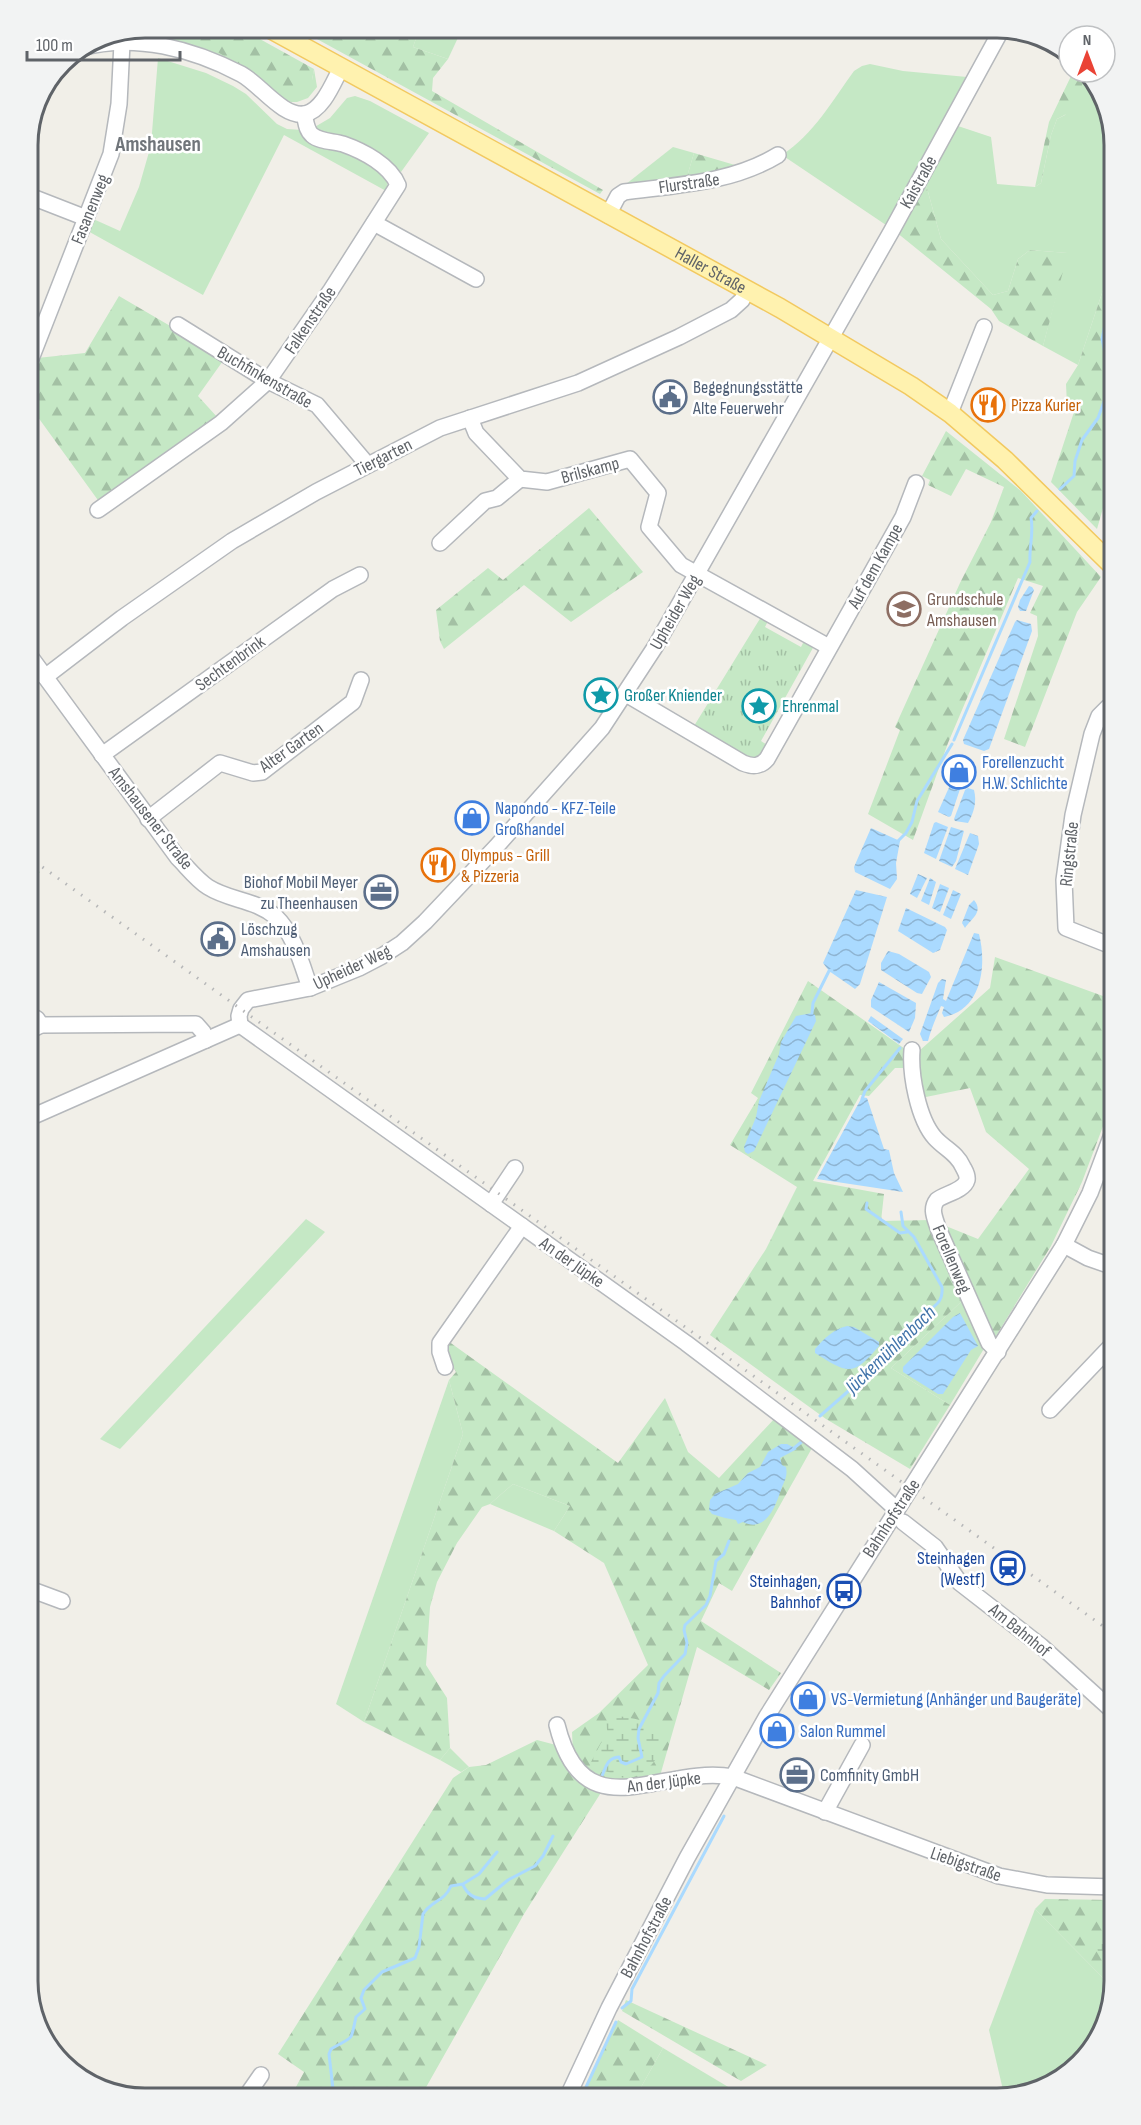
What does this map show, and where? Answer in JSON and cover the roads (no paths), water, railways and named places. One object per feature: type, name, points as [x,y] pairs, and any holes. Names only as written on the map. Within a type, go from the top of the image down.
[{"type":"main road","name":"Haller Straße","points":[[287,38],[747,290],[831,337],[911,386],[950,413],[1005,460],[1103,556]]},
{"type":"street","name":"Kaistraße","points":[[831,337],[997,38]]},
{"type":"street","points":[[104,45],[122,43],[163,45],[206,58],[243,75],[264,90],[286,111],[304,114],[314,110],[341,68]]},
{"type":"street","name":"Fasanenweg","points":[[38,341],[111,154],[119,104],[122,43]]},
{"type":"street","name":"Falkenstraße","points":[[98,510],[221,423],[268,381],[331,290],[398,185],[395,177],[381,164],[344,144],[312,136],[307,129],[304,114]]},
{"type":"street","name":"Flurstraße","points":[[608,215],[618,196],[624,192],[729,177],[778,155]]},
{"type":"street","points":[[38,199],[86,218]]},
{"type":"street","points":[[374,223],[476,279]]},
{"type":"street","name":"Tiergarten","points":[[45,677],[122,618],[232,541],[367,464],[440,428],[578,383],[637,356],[731,310],[742,300],[747,290]]},
{"type":"street","name":"Buchfinkenstraße","points":[[178,326],[268,381],[317,405],[367,464]]},
{"type":"street","points":[[950,413],[984,327]]},
{"type":"street","name":"Upheider Weg","points":[[240,1025],[241,1009],[248,1000],[310,988],[382,957],[402,943],[425,922],[582,753],[626,694],[697,574],[831,337]]},
{"type":"street","points":[[440,543],[485,501],[498,498],[520,478],[476,433],[470,418]]},
{"type":"street","name":"Brilskamp","points":[[520,478],[547,482],[630,459],[658,494],[649,527],[681,565],[697,574]]},
{"type":"street","name":"Auf dem Kampe","points":[[626,694],[743,763],[757,766],[763,764],[903,517],[916,483]]},
{"type":"street","points":[[697,574],[830,647]]},
{"type":"street","name":"Sechtenbrink","points":[[102,755],[333,589],[360,575]]},
{"type":"street","name":"Amshausener Straße","points":[[38,667],[178,858],[208,887],[228,896],[248,901],[277,918],[296,952],[310,988]]},
{"type":"street","name":"Alter Garten","points":[[148,819],[220,764],[254,774],[262,772],[353,702],[361,680]]},
{"type":"street","name":"Ringstraße","points":[[1103,712],[1092,734],[1073,815],[1064,880],[1066,928],[1103,943]]},
{"type":"street","points":[[38,1019],[41,1025]]},
{"type":"street","points":[[38,1026],[196,1024],[206,1040]]},
{"type":"street","points":[[38,1114],[240,1025]]},
{"type":"street","name":"An der Jüpke","points":[[240,1025],[686,1342],[852,1469],[900,1515]]},
{"type":"street","name":"Forellenweg","points":[[912,1050],[911,1066],[925,1121],[934,1138],[959,1158],[967,1175],[967,1180],[962,1187],[940,1197],[934,1204],[933,1212],[989,1343],[998,1352]]},
{"type":"street","name":"Bahnhofstraße","points":[[572,2088],[609,2008],[687,1858],[778,1697],[900,1515],[1064,1245],[1090,1193],[1103,1158]]},
{"type":"street","points":[[491,1204],[515,1168]]},
{"type":"street","points":[[445,1368],[440,1343],[522,1226]]},
{"type":"street","points":[[1064,1245],[1103,1263]]},
{"type":"street","points":[[1050,1410],[1103,1355]]},
{"type":"street","name":"Am Bahnhof","points":[[900,1515],[935,1547],[960,1583],[1041,1646],[1103,1702]]},
{"type":"street","points":[[38,1592],[62,1601]]},
{"type":"street","name":"An der Jüpke","points":[[557,1725],[561,1742],[576,1770],[592,1783],[625,1788],[704,1776],[721,1775],[733,1778]]},
{"type":"street","points":[[825,1812],[862,1744]]},
{"type":"street","name":"Liebigstraße","points":[[733,1778],[999,1876],[1047,1885],[1103,1887]]},
{"type":"street","points":[[253,2087],[261,2075]]},
{"type":"water","points":[[1029,586],[1034,590],[1026,611],[1020,611],[1018,607],[1020,600]]},
{"type":"water","points":[[1017,620],[1031,624],[1032,631],[989,749],[984,751],[964,744],[963,740]]},
{"type":"water","points":[[951,783],[958,784],[960,789],[949,817],[938,812]]},
{"type":"water","points":[[968,788],[974,790],[975,794],[972,815],[968,823],[955,821],[965,790]]},
{"type":"water","points":[[936,822],[948,827],[936,859],[924,853]]},
{"type":"water","points":[[951,827],[964,831],[956,861],[952,867],[939,861]]},
{"type":"water","points":[[871,828],[900,841],[896,863],[897,879],[890,889],[855,872],[854,867]]},
{"type":"water","points":[[970,833],[978,836],[979,844],[968,875],[955,869]]},
{"type":"water","points":[[918,874],[927,878],[917,898],[910,894]]},
{"type":"water","points":[[930,878],[936,882],[929,905],[921,901]]},
{"type":"water","points":[[940,884],[949,888],[940,912],[932,908]]},
{"type":"water","points":[[856,890],[887,897],[860,984],[855,989],[829,971],[823,963]]},
{"type":"water","points":[[953,890],[961,894],[951,919],[943,915]]},
{"type":"water","points":[[974,900],[978,908],[977,912],[965,928],[962,923],[969,905]]},
{"type":"water","points":[[906,908],[945,927],[947,930],[940,950],[933,953],[898,931]]},
{"type":"water","points":[[974,933],[979,934],[982,959],[979,984],[974,996],[957,1013],[944,1017],[942,1013],[944,1007],[941,1006],[928,1041],[923,1041],[920,1034],[938,983],[942,979],[946,980],[943,999],[946,1001]]},
{"type":"water","points":[[888,951],[899,954],[929,972],[931,977],[922,994],[881,970],[881,963]]},
{"type":"water","points":[[879,982],[916,1003],[915,1018],[909,1032],[871,1007],[871,1000]]},
{"type":"water","points":[[812,1013],[816,1021],[754,1151],[748,1154],[744,1147],[756,1117],[759,1101],[779,1054],[781,1042],[796,1016]]},
{"type":"water","points":[[871,1016],[903,1039],[899,1044],[868,1021]]},
{"type":"water","points":[[862,1097],[867,1098],[884,1149],[889,1150],[894,1173],[903,1192],[817,1179]]},
{"type":"water","points":[[960,1313],[978,1346],[971,1350],[943,1394],[938,1394],[903,1372],[903,1367],[953,1317]]},
{"type":"water","points":[[847,1326],[854,1327],[879,1342],[879,1346],[863,1363],[850,1369],[835,1365],[815,1353],[815,1349],[829,1335]]},
{"type":"water","points":[[781,1444],[797,1449],[780,1458],[782,1465],[786,1467],[786,1476],[776,1504],[768,1517],[758,1524],[743,1522],[738,1524],[736,1520],[712,1514],[709,1510],[710,1500],[715,1494],[738,1484],[748,1473],[760,1467],[768,1452]]},
{"type":"waterway","name":"Jückemühlenbach","points":[[1103,334],[1103,344]]},
{"type":"waterway","name":"Jückemühlenbach","points":[[1060,489],[1074,476],[1075,461],[1082,440],[1098,418],[1103,404]]},
{"type":"waterway","name":"Jückemühlenbach","points":[[954,740],[1030,562],[1031,518],[1037,511]]},
{"type":"waterway","name":"Jückemühlenbach","points":[[896,843],[906,833],[912,822],[917,801],[952,744]]},
{"type":"waterway","points":[[812,1013],[813,1003],[829,971],[832,970]]},
{"type":"waterway","name":"Jückemühlenbach","points":[[862,1099],[865,1091],[900,1048]]},
{"type":"waterway","points":[[867,1203],[866,1209],[900,1233],[907,1232]]},
{"type":"waterway","name":"Jückemühlenbach","points":[[820,1416],[861,1380],[941,1298],[942,1287],[914,1237],[903,1226],[901,1212]]},
{"type":"waterway","name":"Jückemühlenbach","points":[[794,1448],[804,1440]]},
{"type":"waterway","name":"Jückemühlenbach","points":[[602,1776],[612,1759],[619,1757],[621,1762],[626,1764],[642,1757],[638,1738],[639,1729],[658,1693],[659,1683],[685,1654],[687,1643],[685,1625],[706,1605],[710,1596],[716,1561],[724,1554],[729,1541]]},
{"type":"waterway","points":[[622,2008],[631,2001],[632,1989],[724,1816]]},
{"type":"waterway","name":"Jückemühlenbach","points":[[463,1885],[471,1895],[485,1899],[508,1880],[535,1866],[553,1836]]},
{"type":"waterway","name":"Jückemühlenbach","points":[[333,2087],[329,2054],[331,2049],[348,2040],[352,2035],[356,2017],[365,2009],[361,1998],[364,1990],[382,1972],[415,1958],[419,1947],[423,1914],[426,1909],[445,1895],[451,1886],[463,1884],[479,1874],[497,1852]]},
{"type":"waterway","points":[[586,2088],[616,2022]]},
{"type":"railway","points":[[38,864],[1103,1626]]},
{"type":"place","name":"Begegnungsstätte Alte Feuerwehr","points":[[670,397]]},
{"type":"place","name":"Pizza Kurier","points":[[988,405]]},
{"type":"place","name":"Grundschule Amshausen","points":[[904,609]]},
{"type":"place","name":"Großer Kniender","points":[[601,695]]},
{"type":"place","name":"Ehrenmal","points":[[759,706]]},
{"type":"place","name":"Forellenzucht H.W. Schlichte","points":[[959,772]]},
{"type":"place","name":"Napondo - KFZ-Teile Großhandel","points":[[472,818]]},
{"type":"place","name":"Olympus - Grill & Pizzeria","points":[[438,865]]},
{"type":"place","name":"Biohof Mobil Meyer zu Theenhausen","points":[[381,892]]},
{"type":"place","name":"Löschzug Amshausen","points":[[218,939]]},
{"type":"place","name":"Steinhagen (Westf)","points":[[1008,1568]]},
{"type":"place","name":"Steinhagen, Bahnhof","points":[[844,1591]]},
{"type":"place","name":"VS-Vermietung (Anhänger und Baugeräte)","points":[[808,1699]]},
{"type":"place","name":"Salon Rummel","points":[[777,1731]]},
{"type":"place","name":"Comfinity GmbH","points":[[797,1775]]},
{"type":"district","name":"Amshausen","points":[[158,144]]}]
